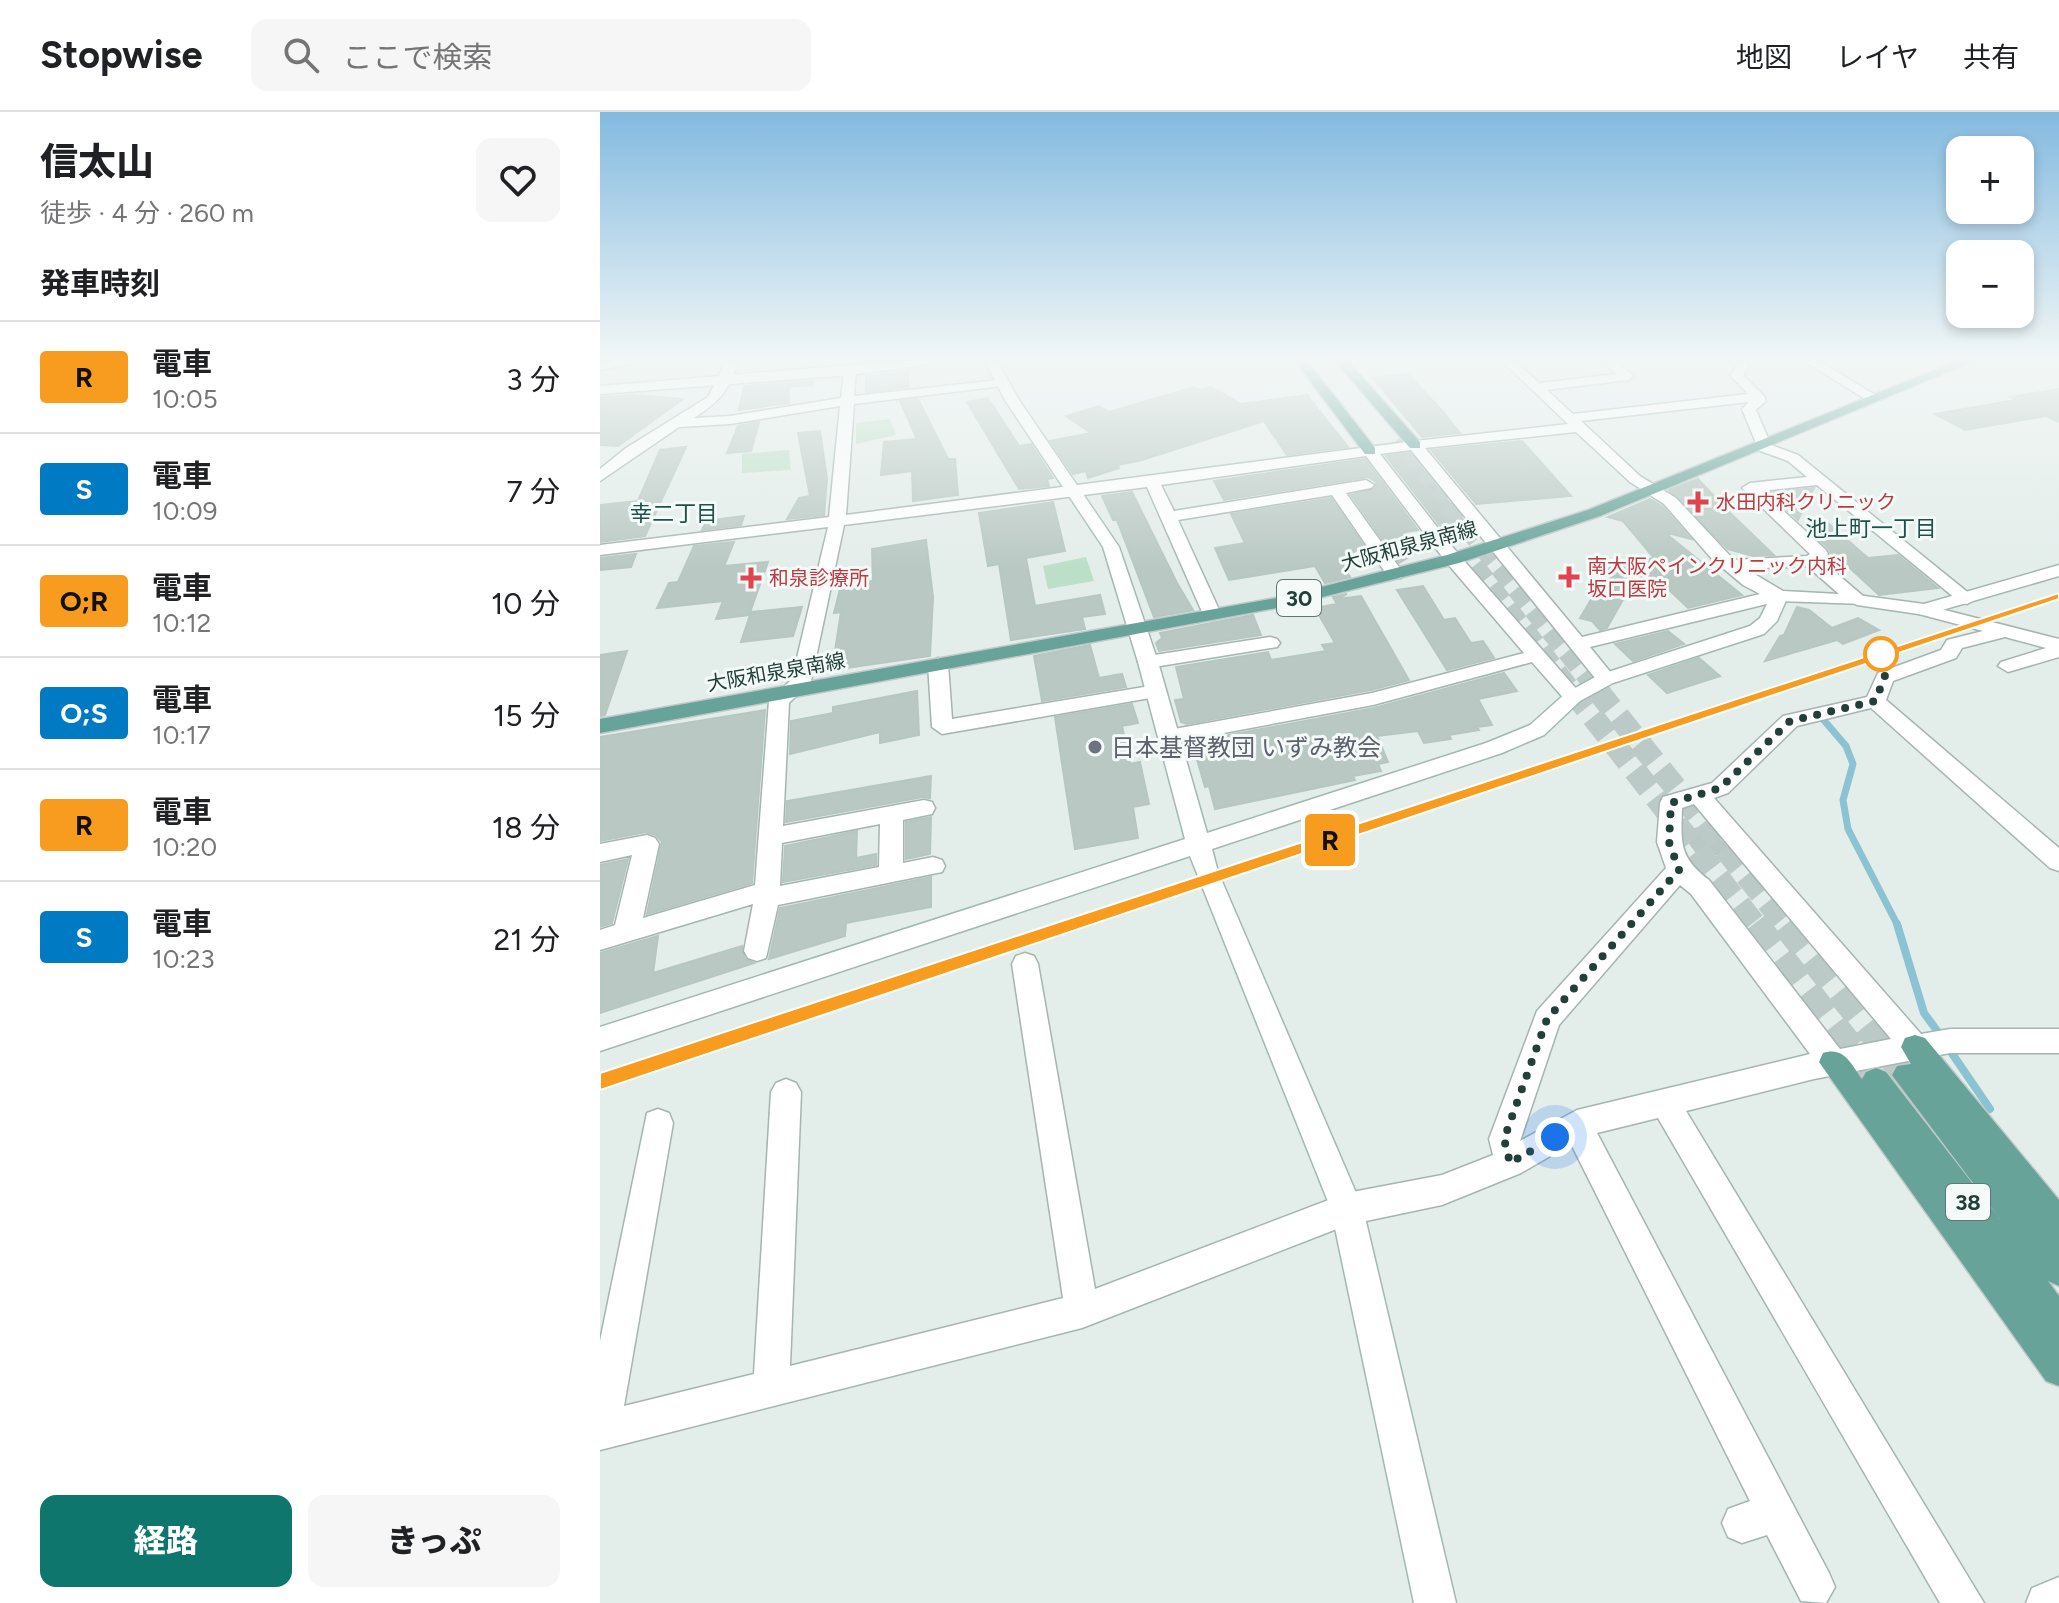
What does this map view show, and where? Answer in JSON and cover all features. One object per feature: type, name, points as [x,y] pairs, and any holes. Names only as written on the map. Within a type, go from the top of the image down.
[{"type":"main road","points":[[1361,431],[1375,447]]},
{"type":"main road","points":[[1363,431],[1375,447]]},
{"type":"main road","points":[[1387,431],[1396,441]]},
{"type":"main road","points":[[1402,431],[1415,445]]},
{"type":"main road","name":"大阪和泉泉南線","points":[[600,726],[1282,602],[1496,546],[1651,490],[1797,431]]},
{"type":"main road","points":[[1833,1062],[2059,1368]]},
{"type":"main road","points":[[1899,1068],[2059,1225]]},
{"type":"main road","name":"38","points":[[1899,1068],[2059,1269]]},
{"type":"main road","name":"38","points":[[1899,1068],[2059,1324]]},
{"type":"street","points":[[600,476],[664,431]]},
{"type":"street","points":[[757,951],[767,894],[779,701],[801,681],[837,522],[845,431]]},
{"type":"street","points":[[1035,431],[1111,547],[1170,736],[1209,881],[1347,1209],[1435,1603]]},
{"type":"street","points":[[600,550],[1075,492],[1375,447],[1415,445],[1516,431]]},
{"type":"street","points":[[1585,431],[1651,490],[1670,501],[1749,581],[1779,596]]},
{"type":"street","points":[[1757,431],[1762,445],[1793,458],[1967,599]]},
{"type":"street","points":[[1415,445],[1606,679]]},
{"type":"street","points":[[1375,447],[1453,559],[1534,656],[1573,697]]},
{"type":"street","points":[[1731,565],[1811,561],[1820,554],[1750,488],[1818,480]]},
{"type":"street","points":[[1152,481],[1212,614]]},
{"type":"street","points":[[1168,517],[1366,485]]},
{"type":"street","points":[[1336,490],[1395,574]]},
{"type":"street","points":[[1811,561],[1857,600]]},
{"type":"street","points":[[1925,610],[2059,570]]},
{"type":"street","points":[[1577,644],[1779,596],[1857,600],[1925,610],[2058,645],[2056,652],[2008,666]]},
{"type":"street","points":[[600,1039],[1494,748],[1537,730],[1573,697],[1606,679],[1757,630],[1768,621],[1779,596]]},
{"type":"street","points":[[1875,701],[1885,677],[1949,654],[1954,644],[2004,631]]},
{"type":"street","points":[[1148,662],[1270,643]]},
{"type":"street","points":[[1170,736],[1373,699],[1534,656]]},
{"type":"street","points":[[938,664],[942,727],[1156,691]]},
{"type":"street","points":[[1833,1062],[1700,887],[1679,870],[1669,842],[1671,803],[1720,788],[1790,721],[1875,701]]},
{"type":"street","points":[[1875,701],[2059,862]]},
{"type":"street","points":[[1700,796],[1899,1068]]},
{"type":"street","points":[[770,837],[924,808]]},
{"type":"street","points":[[891,874],[892,814]]},
{"type":"street","points":[[600,853],[647,844],[626,934]]},
{"type":"street","points":[[600,940],[767,894],[933,866]]},
{"type":"street","points":[[1510,1163],[1504,1139],[1547,1019],[1679,870]]},
{"type":"street","points":[[1025,964],[1082,1311]]},
{"type":"street","points":[[658,1123],[600,1431],[1082,1311],[1347,1209],[1442,1190],[1510,1163],[1577,1124],[1833,1062],[1899,1068],[1950,1041],[2059,1041]]},
{"type":"street","points":[[771,1390],[786,1092]]},
{"type":"street","points":[[1665,1103],[1963,1603]]},
{"type":"street","points":[[1577,1124],[1759,1517],[1815,1587]]},
{"type":"street","points":[[2047,1603],[2059,1598]]},
{"type":"green space","points":[[856,431],[894,431],[896,435],[856,444]]},
{"type":"green space","points":[[789,450],[791,470],[742,473],[742,454]]},
{"type":"green space","points":[[1086,557],[1094,581],[1048,589],[1043,566]]},
{"type":"building","points":[[600,431],[639,431],[618,446],[600,445]]},
{"type":"building","points":[[736,431],[757,431],[751,451],[727,453]]},
{"type":"building","points":[[820,431],[827,479],[824,515],[787,519],[799,498],[810,496],[798,433]]},
{"type":"building","points":[[913,431],[934,431],[948,459],[955,459],[958,495],[913,501],[912,471],[881,475],[884,442],[917,439]]},
{"type":"building","points":[[984,431],[1009,431],[1019,446],[1031,444],[1053,478],[1047,479],[1049,486],[1019,489]]},
{"type":"building","points":[[1087,431],[1234,431],[1118,465],[1119,468],[1088,478],[1086,471],[1073,474],[1050,441],[1091,433]]},
{"type":"building","points":[[1270,431],[1335,431],[1348,447],[1287,455]]},
{"type":"building","points":[[1417,431],[1460,433],[1422,437]]},
{"type":"building","points":[[1522,441],[1571,496],[1476,504],[1431,450]]},
{"type":"building","points":[[686,447],[645,536],[600,542],[600,505],[638,501],[660,450]]},
{"type":"building","points":[[1410,453],[1466,524],[1441,527],[1386,456]]},
{"type":"building","points":[[1365,459],[1418,530],[1405,532],[1419,551],[1399,563],[1351,495],[1376,487],[1376,482],[1368,477],[1224,500],[1214,481]]},
{"type":"building","points":[[1698,479],[1774,555],[1753,556],[1728,549],[1669,490]]},
{"type":"building","points":[[1814,488],[1798,520],[1769,493]]},
{"type":"building","points":[[1132,492],[1193,610],[1154,617],[1117,520],[1113,520],[1102,496]]},
{"type":"building","points":[[1331,498],[1364,546],[1340,560],[1350,577],[1325,583],[1315,566],[1229,580],[1215,548],[1245,543],[1231,514]]},
{"type":"building","points":[[1650,499],[1662,506],[1691,539],[1664,532],[1742,595],[1688,608],[1666,587],[1625,596],[1607,628],[1600,630],[1592,621],[1580,618],[1611,566],[1654,558],[1623,521],[1608,517]]},
{"type":"building","points":[[1053,502],[1065,551],[1026,558],[1035,606],[1100,595],[1105,614],[1082,617],[1085,629],[1011,640],[999,564],[988,566],[979,513]]},
{"type":"building","points":[[744,516],[741,525],[702,530],[706,521]]},
{"type":"building","points":[[1828,523],[1868,558],[1898,555],[1938,588],[1879,595],[1838,557],[1833,558],[1828,548],[1816,537],[1823,536]]},
{"type":"building","points":[[926,540],[933,597],[930,656],[832,670],[841,612],[834,613],[841,585],[873,581],[872,549]]},
{"type":"building","points":[[734,542],[724,566],[768,562],[749,615],[716,619],[723,601],[657,608],[669,583],[678,582],[694,546]]},
{"type":"building","points":[[636,554],[631,567],[600,570],[600,558]]},
{"type":"building","points":[[1423,586],[1444,620],[1455,618],[1471,643],[1483,641],[1494,658],[1447,670],[1397,590]]},
{"type":"building","points":[[1347,594],[1338,599],[1361,596],[1409,680],[1371,690],[1187,724],[1181,722],[1175,700],[1184,699],[1176,667],[1268,652],[1271,660],[1326,651],[1322,645],[1335,643],[1315,608],[1337,604],[1333,597]]},
{"type":"building","points":[[802,607],[793,636],[741,642],[751,612]]},
{"type":"building","points":[[1797,607],[1809,610],[1832,628],[1858,618],[1879,630],[1843,644],[1837,640],[1765,661],[1780,636],[1784,635]]},
{"type":"building","points":[[1253,615],[1261,635],[1159,651],[1156,643],[1162,638],[1160,633]]},
{"type":"building","points":[[1668,631],[1684,644],[1633,661],[1615,644]]},
{"type":"building","points":[[1090,645],[1099,678],[1122,674],[1126,687],[1042,701],[1034,656]]},
{"type":"building","points":[[627,651],[605,715],[600,716],[600,655]]},
{"type":"building","points":[[1699,658],[1720,676],[1667,693],[1648,675]]},
{"type":"building","points":[[1504,673],[1517,691],[1478,699],[1492,725],[1449,735],[1451,739],[1424,743],[1418,731],[1377,736],[1388,762],[1378,764],[1381,771],[1353,776],[1355,780],[1215,809],[1209,786],[1205,787],[1192,742],[1374,708]]},
{"type":"building","points":[[917,691],[919,735],[880,743],[880,732],[790,754],[791,721],[833,713],[833,707]]},
{"type":"building","points":[[1132,704],[1138,723],[1122,726],[1130,764],[1140,762],[1149,804],[1133,807],[1138,838],[1075,849],[1055,717]]},
{"type":"building","points":[[765,710],[752,883],[647,914],[662,842],[656,835],[646,832],[600,841],[600,737]]},
{"type":"building","points":[[931,776],[930,798],[786,822],[787,801]]},
{"type":"building","points":[[931,817],[930,854],[906,859],[906,822]]},
{"type":"building","points":[[1708,826],[1730,851],[1701,858],[1685,837],[1685,831]]},
{"type":"building","points":[[857,831],[856,858],[876,854],[876,865],[783,882],[785,846]]},
{"type":"building","points":[[628,859],[612,923],[600,927],[600,865]]},
{"type":"building","points":[[931,877],[931,907],[846,923],[845,936],[769,959],[780,908]]},
{"type":"building","points":[[658,936],[653,973],[742,946],[745,959],[754,963],[600,1013],[600,953]]},
{"type":"waterway","points":[[1822,718],[1846,746],[1853,764],[1843,800],[1848,829],[1897,924]]},
{"type":"waterway","points":[[1897,924],[1924,1013],[1938,1032]]},
{"type":"waterway","points":[[1951,1052],[1990,1109]]},
{"type":"tunnel","points":[[1396,441],[1449,507]]},
{"type":"tunnel","points":[[1448,505],[1598,692]]},
{"type":"tunnel","points":[[1475,565],[1574,692]]},
{"type":"tunnel","points":[[1572,690],[1756,926]]},
{"type":"tunnel","points":[[1597,690],[1787,926]]},
{"type":"tunnel","points":[[1754,924],[1870,1073]]},
{"type":"tunnel","points":[[1786,924],[1907,1075]]},
{"type":"railway","points":[[1780,690],[2059,597]]},
{"type":"railway","points":[[1068,926],[1780,690]]},
{"type":"railway","points":[[1774,692],[1780,690]]},
{"type":"railway","points":[[1068,926],[1074,924]]},
{"type":"railway","points":[[600,1082],[1068,926]]},
{"type":"train","name":"R","points":[[600,1082],[2059,597]]},
{"type":"place","name":"水田内科クリニック","points":[[1698,502]]},
{"type":"place","name":"南大阪ペインクリニック内科 坂口医院","points":[[1569,577]]},
{"type":"place","name":"和泉診療所","points":[[751,578]]},
{"type":"place","name":"日本基督教団 いずみ教会","points":[[1095,747]]},
{"type":"district","name":"幸二丁目","points":[[674,513]]},
{"type":"district","name":"池上町一丁目","points":[[1871,528]]},
{"type":"route","points":[[1555,1137],[1510,1163],[1504,1139],[1547,1019],[1679,870],[1669,842],[1671,803],[1720,788],[1790,721],[1875,701],[1885,677],[1881,654]]}]
